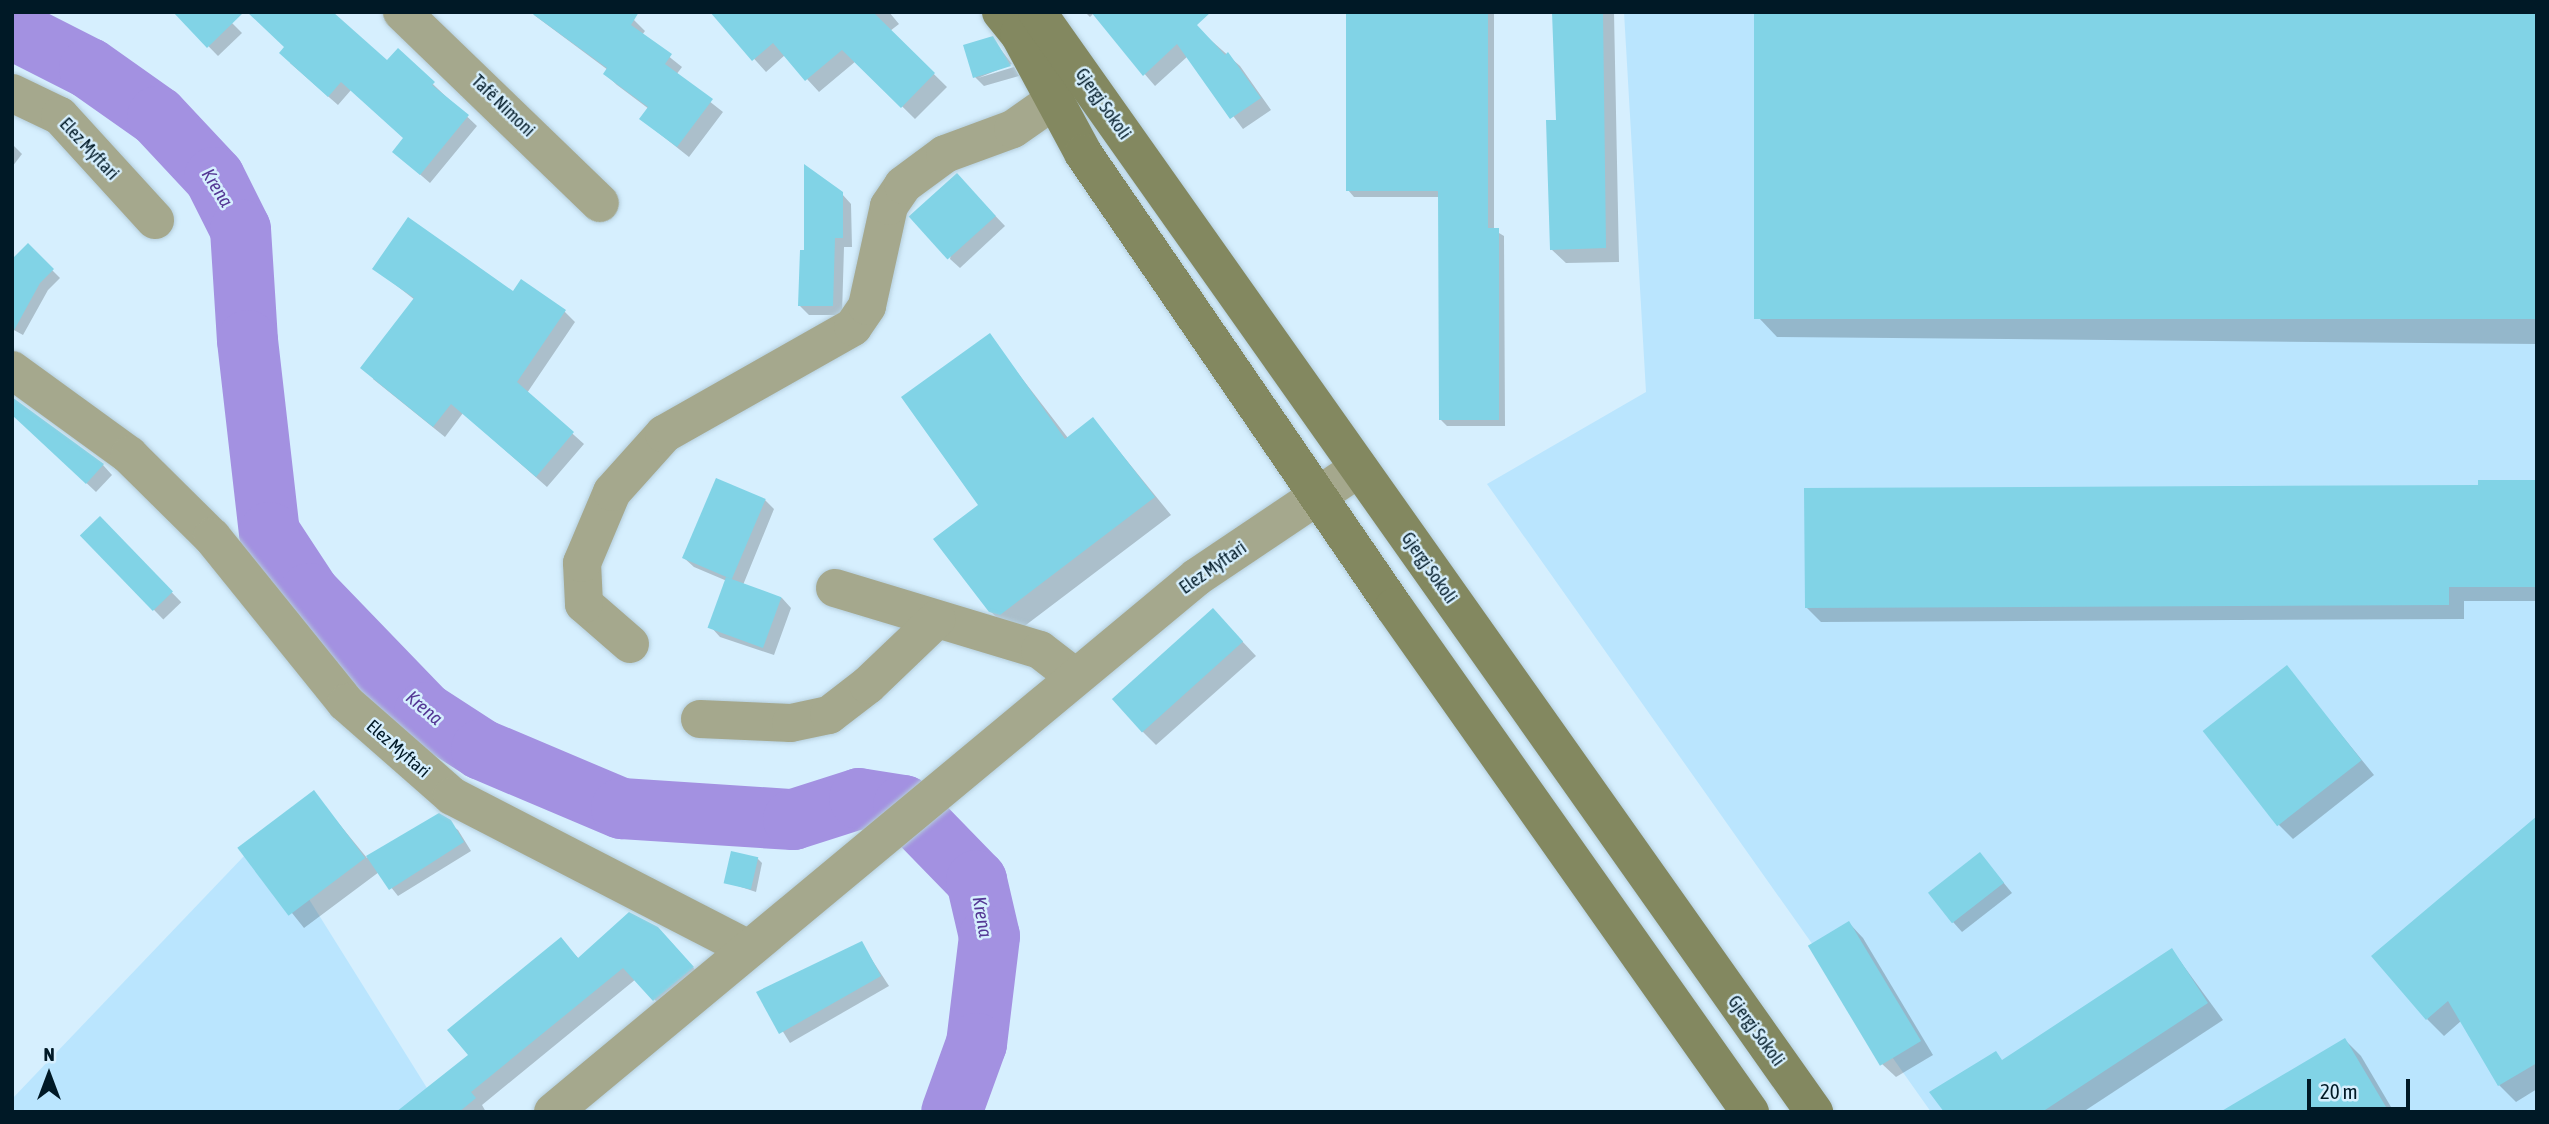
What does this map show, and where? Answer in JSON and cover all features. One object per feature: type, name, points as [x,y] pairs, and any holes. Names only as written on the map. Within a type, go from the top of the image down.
[{"type":"main road","name":"Gjergj Sokoli","points":[[1026,20],[1053,101],[1083,153],[1750,1112]]},
{"type":"main road","name":"Gjergj Sokoli","points":[[1026,20],[1359,468],[1814,1112]]},
{"type":"street","name":"Tafë Nimoni","points":[[402,12],[600,203]]},
{"type":"street","name":"Elez Myftari","points":[[12,93],[60,116],[155,220]]},
{"type":"street","points":[[630,644],[584,604],[582,563],[612,492],[664,433],[853,327],[867,306],[889,206],[903,185],[945,153],[1013,129],[1053,101]]},
{"type":"street","name":"Elez Myftari","points":[[12,370],[129,455],[212,537],[346,703],[452,796],[747,948],[1197,577],[1359,468]]},
{"type":"street","points":[[835,588],[1040,650],[1075,677]]},
{"type":"street","points":[[700,719],[791,723],[829,715],[868,685],[937,619]]},
{"type":"street","points":[[553,1112],[747,948]]},
{"type":"shaded area","points":[[1624,12],[2537,12],[2537,1112],[1931,1112],[1487,484],[1646,392]]},
{"type":"shaded area","points":[[267,832],[442,1112],[12,1112],[12,1099]]},
{"type":"building","points":[[173,12],[244,12],[207,48]]},
{"type":"building","points":[[247,12],[333,12],[387,60],[398,48],[435,82],[432,85],[469,115],[420,175],[392,152],[403,138],[341,82],[328,97],[279,53],[284,47]]},
{"type":"building","points":[[530,12],[639,12],[631,25],[672,54],[665,64],[713,99],[677,147],[639,119],[648,107],[603,74],[607,68]]},
{"type":"building","points":[[710,12],[873,12],[935,73],[901,108],[842,50],[805,81],[773,43],[752,61]]},
{"type":"building","points":[[1091,12],[1211,12],[1197,25],[1225,55],[1228,52],[1261,98],[1230,119],[1177,44],[1143,76]]},
{"type":"building","points":[[1346,12],[1488,12],[1488,228],[1499,228],[1499,420],[1439,420],[1438,191],[1346,191]]},
{"type":"building","points":[[1552,12],[1603,12],[1606,248],[1550,250],[1546,120],[1556,120]]},
{"type":"building","points":[[1754,12],[2537,12],[2537,319],[1754,319]]},
{"type":"building","points":[[993,36],[1011,66],[973,78],[963,45]]},
{"type":"building","points":[[804,164],[843,192],[843,238],[835,238],[833,306],[798,306],[800,250],[804,250]]},
{"type":"building","points":[[957,173],[996,216],[948,260],[909,216]]},
{"type":"building","points":[[408,217],[513,291],[521,279],[566,310],[517,382],[574,432],[536,477],[451,404],[433,427],[360,368],[414,298],[372,269]]},
{"type":"building","points":[[28,243],[54,269],[40,283],[12,334],[12,259]]},
{"type":"building","points":[[990,333],[1065,439],[1093,417],[1155,497],[1000,615],[989,612],[933,539],[978,505],[901,397]]},
{"type":"building","points":[[12,397],[104,464],[86,484],[12,415]]},
{"type":"building","points":[[716,478],[766,499],[732,579],[682,558]]},
{"type":"building","points":[[2478,480],[2537,480],[2537,587],[2449,587],[2449,605],[1805,608],[1804,488],[2478,485]]},
{"type":"building","points":[[100,516],[173,592],[153,611],[80,535]]},
{"type":"building","points":[[726,577],[781,597],[763,648],[708,628]]},
{"type":"building","points":[[1213,608],[1243,641],[1142,732],[1112,699]]},
{"type":"building","points":[[2287,665],[2361,760],[2277,826],[2203,731]]},
{"type":"building","points":[[314,790],[365,858],[288,916],[237,848]]},
{"type":"building","points":[[439,813],[451,820],[464,842],[389,890],[366,856]]},
{"type":"building","points":[[2537,816],[2537,1063],[2498,1086],[2448,1001],[2426,1020],[2371,956]]},
{"type":"building","points":[[731,851],[758,857],[751,889],[724,883]]},
{"type":"building","points":[[1980,852],[2004,883],[1952,923],[1928,893]]},
{"type":"building","points":[[629,912],[658,927],[694,967],[653,1001],[623,968],[471,1092],[476,1098],[459,1112],[396,1112],[468,1055],[447,1030],[561,937],[578,958]]},
{"type":"building","points":[[1849,921],[1921,1041],[1880,1066],[1808,946]]},
{"type":"building","points":[[862,941],[881,976],[779,1034],[756,992]]},
{"type":"building","points":[[2172,948],[2208,1003],[2042,1112],[1944,1112],[1929,1092],[1996,1051],[2002,1060]]},
{"type":"building","points":[[2345,1038],[2389,1112],[2220,1112]]},
{"type":"waterway","name":"Krena","points":[[12,29],[89,68],[157,116],[214,177],[240,229],[247,340],[269,532],[309,593],[424,712],[481,749],[621,808],[793,819],[859,798],[903,805],[976,880],[989,936],[976,1043],[951,1112]]}]
